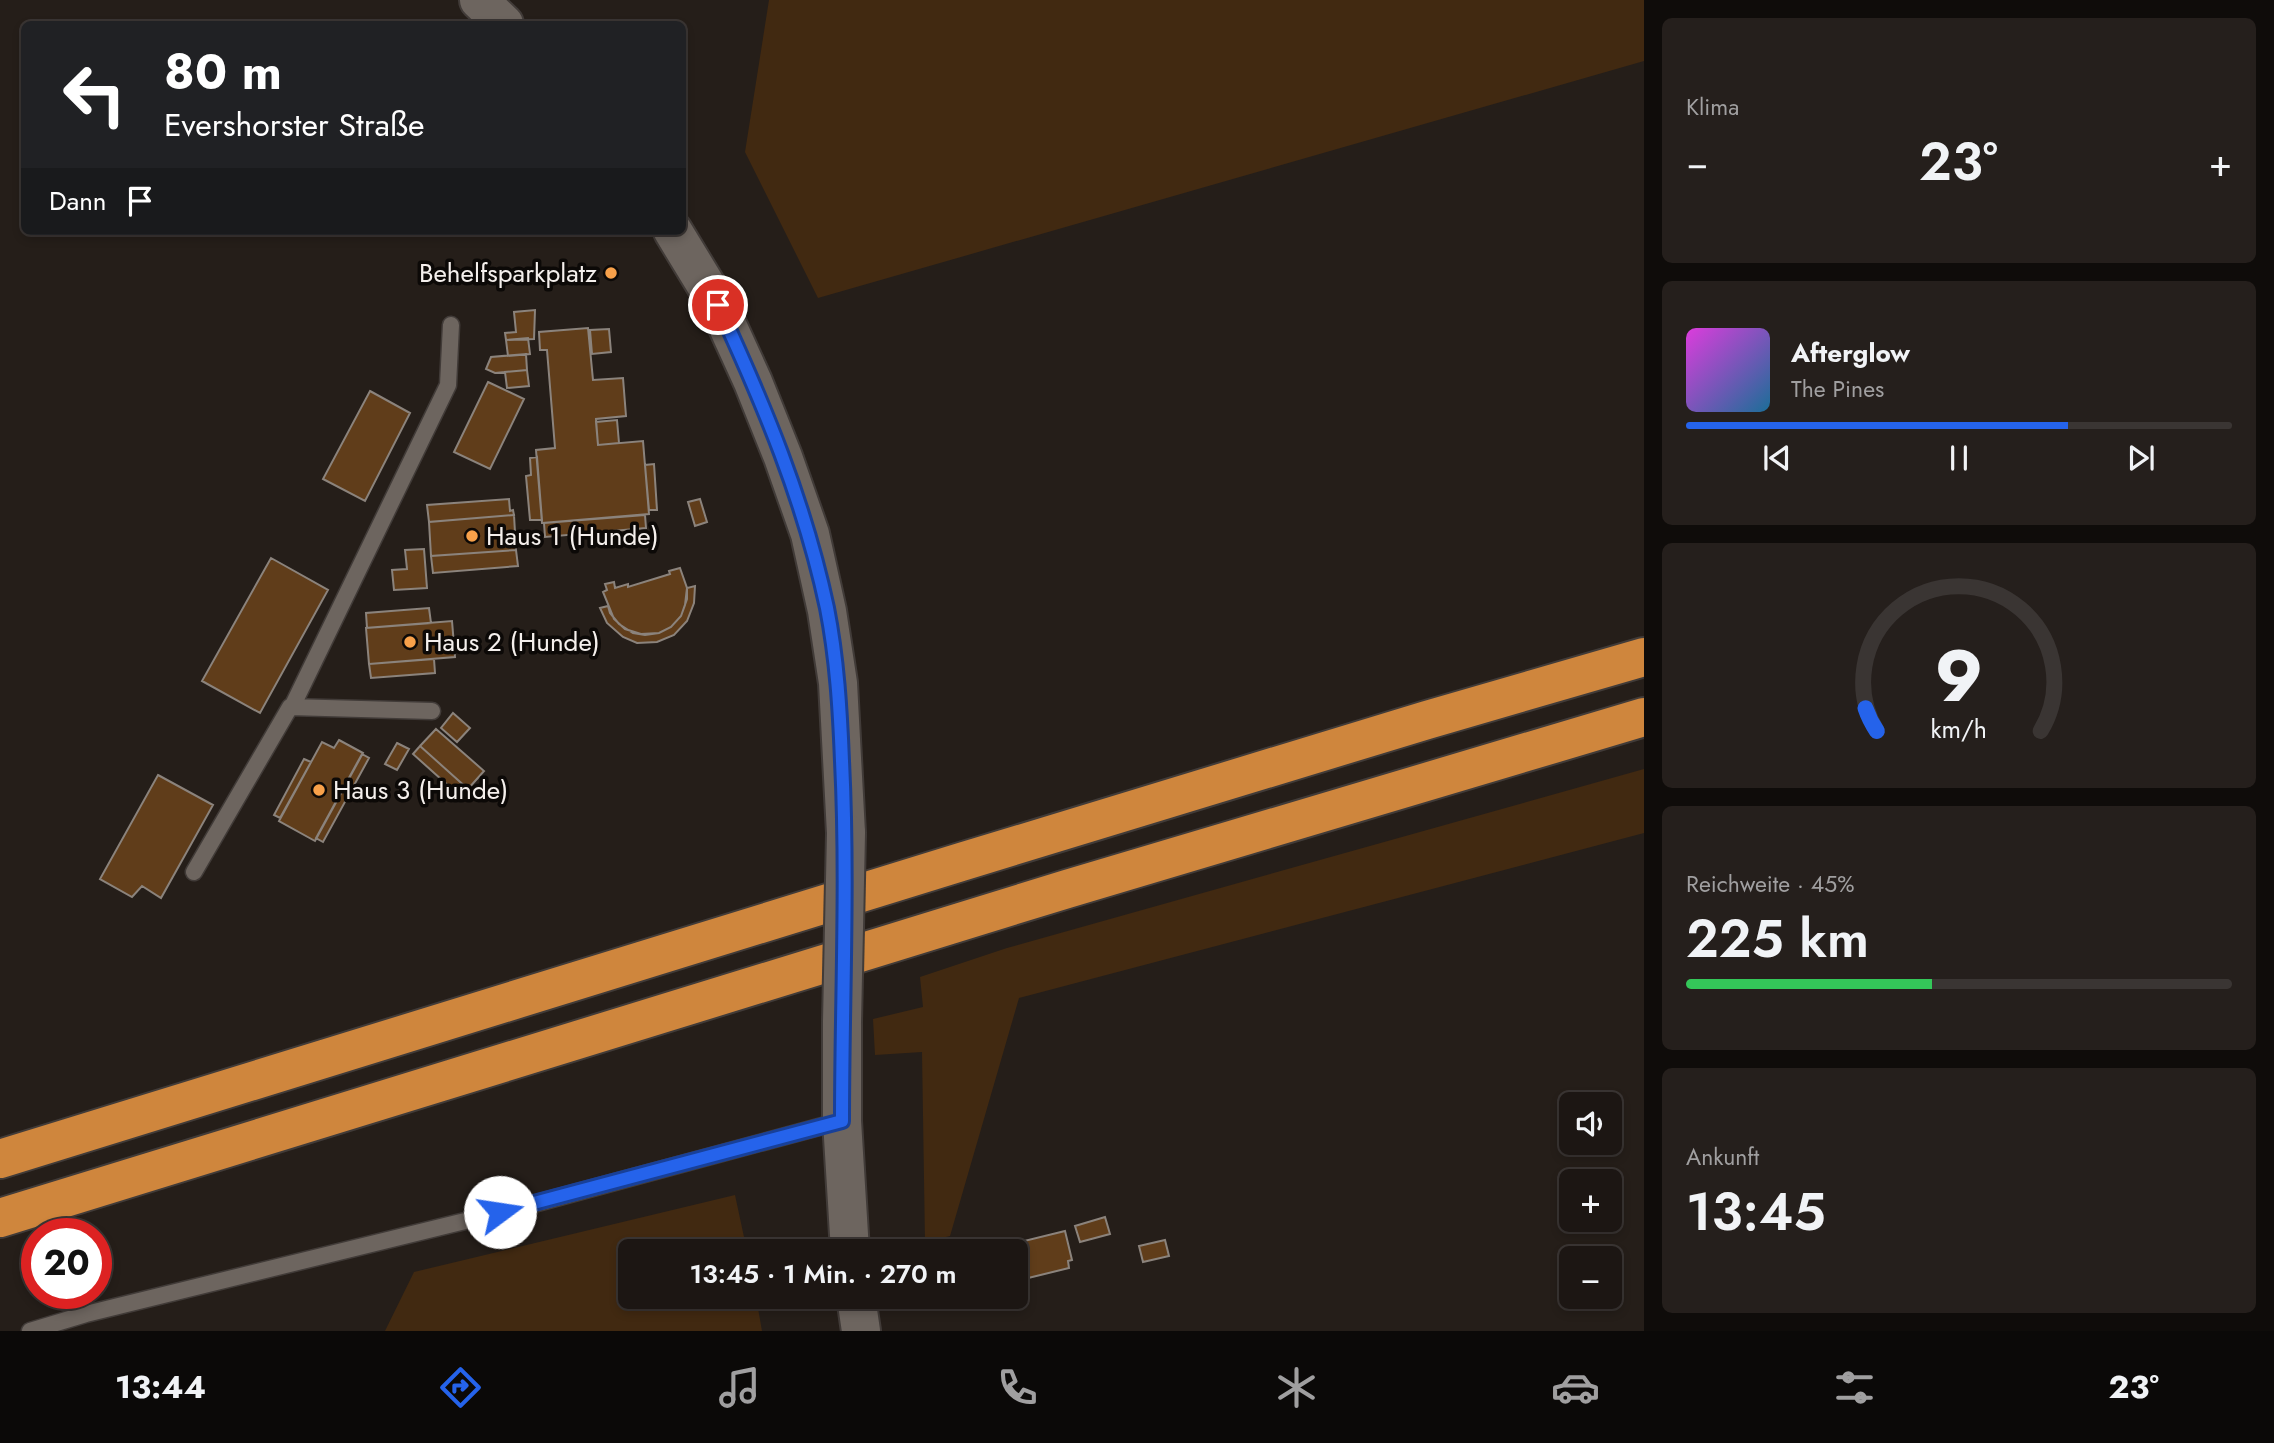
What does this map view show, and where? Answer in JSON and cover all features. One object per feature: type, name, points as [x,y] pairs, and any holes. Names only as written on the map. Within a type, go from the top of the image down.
[{"type":"highway","points":[[0,1159],[974,858],[1644,657]]},
{"type":"highway","points":[[0,1218],[1054,893],[1644,717]]},
{"type":"street","points":[[479,0],[501,21]]},
{"type":"street","points":[[675,235],[718,305],[783,457],[810,534],[827,611],[838,683],[846,833],[842,1121],[849,1239]]},
{"type":"street","points":[[858,1309],[861,1331]]},
{"type":"lane","points":[[292,708],[448,385],[451,325]]},
{"type":"lane","points":[[194,872],[290,707],[432,711]]},
{"type":"lane","points":[[30,1331],[86,1314],[526,1206],[842,1121]]},
{"type":"shaded area","points":[[769,0],[1644,0],[1644,61],[818,298],[745,152]]},
{"type":"shaded area","points":[[1644,769],[1644,833],[1019,998],[950,1236],[925,1239],[922,1052],[875,1055],[873,1019],[923,1007],[920,977],[1007,948]]},
{"type":"shaded area","points":[[735,1195],[744,1239],[618,1239],[618,1309],[758,1309],[762,1331],[385,1331],[414,1272]]},
{"type":"building","points":[[535,310],[534,339],[506,340],[505,333],[516,332],[514,312]]},
{"type":"building","points":[[588,328],[593,380],[623,378],[626,416],[596,419],[598,445],[643,441],[649,514],[542,523],[536,450],[555,448],[547,350],[540,350],[539,332]]},
{"type":"building","points":[[609,329],[611,352],[592,354],[590,330]]},
{"type":"building","points":[[528,338],[530,354],[508,356],[506,340]]},
{"type":"building","points":[[526,354],[527,370],[495,373],[486,369],[491,357]]},
{"type":"building","points":[[527,370],[529,386],[507,388],[505,372]]},
{"type":"building","points":[[488,382],[524,399],[490,469],[454,452]]},
{"type":"building","points":[[370,391],[410,413],[365,501],[323,479]]},
{"type":"building","points":[[617,420],[619,443],[598,445],[596,422]]},
{"type":"building","points":[[537,457],[542,520],[530,520],[526,476],[531,475],[530,458]]},
{"type":"building","points":[[654,464],[657,510],[649,510],[645,465]]},
{"type":"building","points":[[509,499],[510,511],[513,510],[514,515],[429,522],[427,505]]},
{"type":"building","points":[[700,499],[707,522],[695,526],[688,502]]},
{"type":"building","name":"Haus 1 (Hunde)","points":[[514,515],[516,550],[431,556],[429,522]]},
{"type":"building","points":[[645,515],[646,528],[545,537],[544,523]]},
{"type":"building","points":[[424,549],[427,588],[394,590],[392,570],[407,569],[405,550]]},
{"type":"building","points":[[516,550],[518,566],[433,573],[431,556]]},
{"type":"building","points":[[271,558],[328,590],[260,713],[202,681]]},
{"type":"building","points":[[680,568],[687,588],[687,599],[681,616],[671,627],[659,633],[641,634],[625,629],[614,619],[603,592],[607,590],[605,584],[614,582],[615,588],[628,584],[628,587],[670,574],[669,571]]},
{"type":"building","points":[[695,586],[694,603],[687,621],[674,635],[657,642],[637,643],[623,637],[607,623],[600,608],[608,606],[619,624],[633,633],[659,633],[671,627],[681,616],[687,588]]},
{"type":"building","points":[[429,608],[431,623],[367,628],[366,613]]},
{"type":"building","name":"Haus 2 (Hunde)","points":[[452,621],[455,657],[369,664],[366,628]]},
{"type":"building","points":[[434,659],[435,673],[371,678],[369,664]]},
{"type":"building","points":[[453,713],[470,728],[457,742],[441,728]]},
{"type":"building","points":[[436,729],[484,771],[468,789],[420,746]]},
{"type":"building","name":"Haus 3 (Hunde)","points":[[339,740],[363,753],[315,841],[279,821],[322,742],[334,748]]},
{"type":"building","points":[[397,743],[409,749],[397,770],[385,764]]},
{"type":"building","points":[[420,746],[468,789],[461,797],[413,754]]},
{"type":"building","points":[[362,754],[369,758],[323,842],[316,838]]},
{"type":"building","points":[[304,759],[311,762],[280,818],[274,815]]},
{"type":"building","points":[[158,775],[213,805],[161,898],[142,886],[132,897],[100,879]]},
{"type":"building","points":[[1105,1217],[1110,1234],[1080,1242],[1075,1226]]},
{"type":"building","points":[[1065,1231],[1072,1260],[1068,1261],[1069,1268],[1028,1278],[1028,1240]]},
{"type":"building","points":[[1165,1240],[1169,1256],[1143,1262],[1139,1246]]},
{"type":"place","name":"Behelfsparkplatz","points":[[611,273]]},
{"type":"place","name":"Haus 1 (Hunde)","points":[[472,536]]},
{"type":"place","name":"Haus 2 (Hunde)","points":[[410,642]]},
{"type":"place","name":"Haus 3 (Hunde)","points":[[319,790]]},
{"type":"route","points":[[500,1212],[842,1121],[846,833],[838,683],[831,635],[810,534],[783,457],[718,305]]}]
